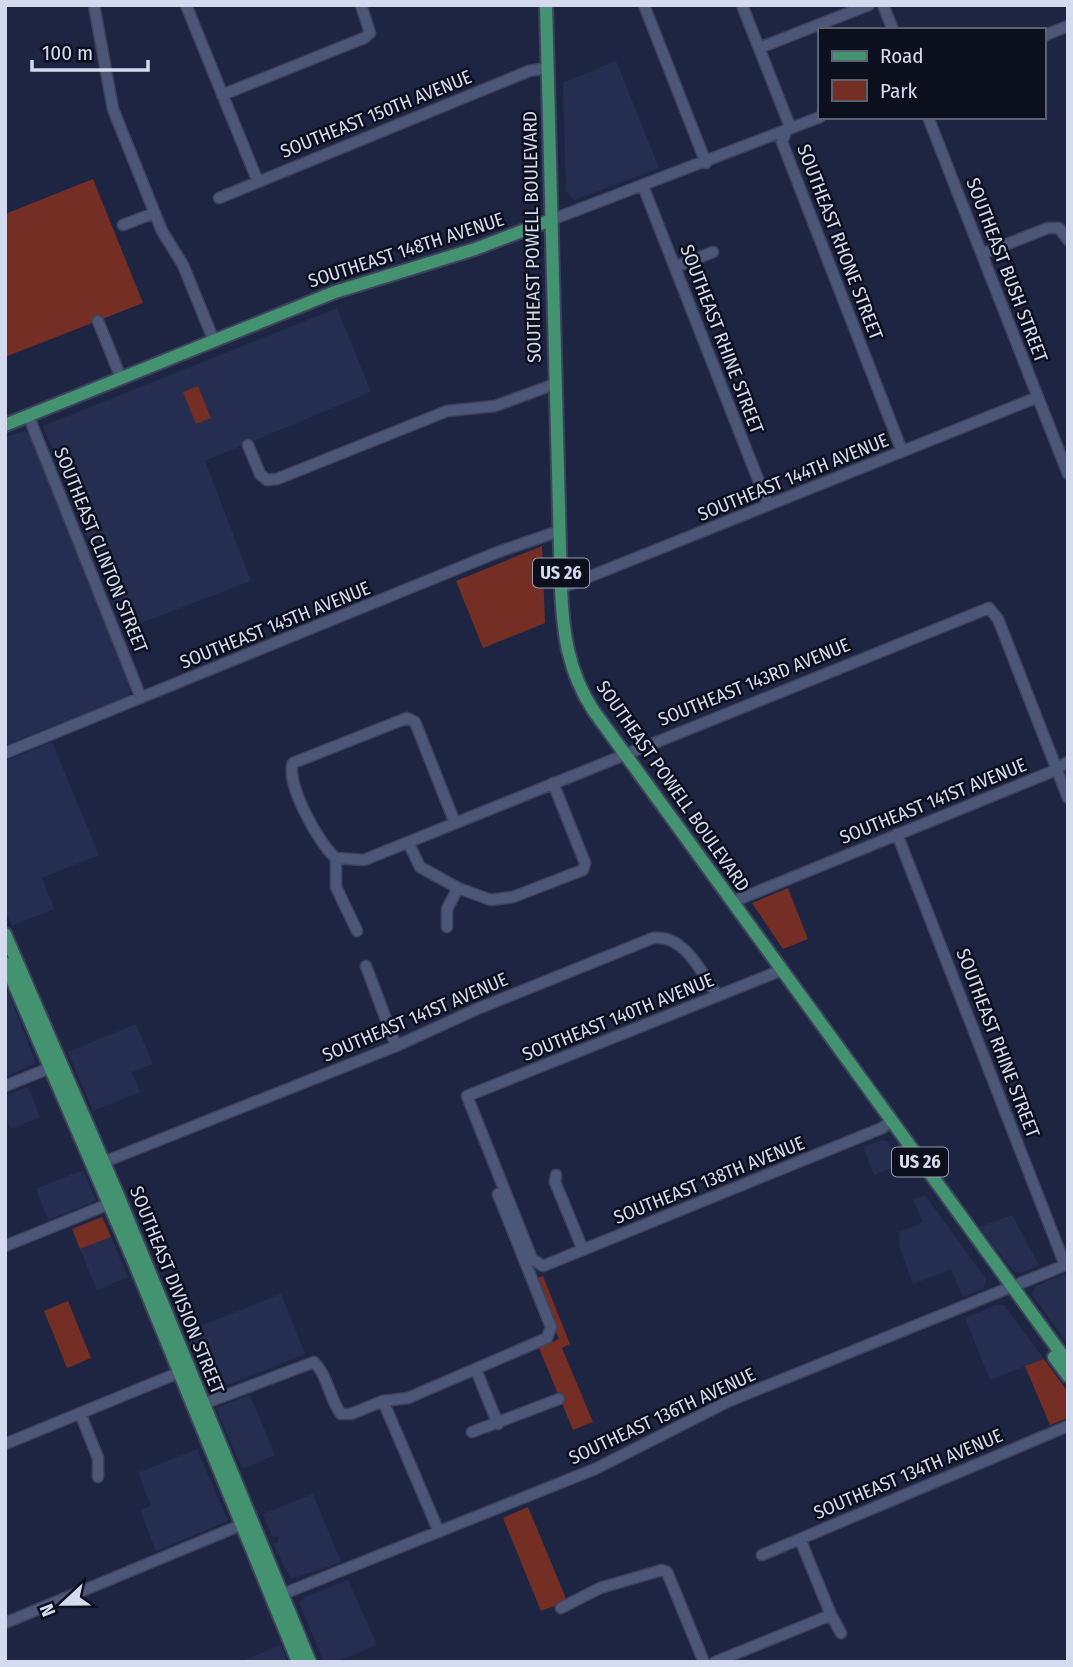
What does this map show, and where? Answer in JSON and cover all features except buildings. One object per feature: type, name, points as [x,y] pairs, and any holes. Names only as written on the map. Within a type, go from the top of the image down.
[{"type":"main road","name":"SOUTHEAST POWELL BOULEVARD","points":[[546,5],[561,589],[563,633],[571,669],[584,696],[624,753],[965,1224],[974,1231],[1068,1376]]},
{"type":"main road","name":"SOUTHEAST 148TH AVENUE","points":[[5,425],[359,283],[475,249],[551,220]]},
{"type":"main road","name":"SOUTHEAST DIVISION STREET","points":[[5,934],[11,961],[50,1068],[134,1234],[241,1525],[310,1662]]},
{"type":"main road","points":[[5,944],[11,961]]},
{"type":"main road","name":"SOUTHEAST DIVISION STREET","points":[[11,961],[98,1163],[109,1204],[184,1371],[203,1404],[298,1662]]},
{"type":"main road","points":[[109,1204],[114,1203],[125,1226],[134,1234]]},
{"type":"main road","name":"SOUTHEAST POWELL BOULEVARD","points":[[1009,1288],[1068,1363]]},
{"type":"street","points":[[94,5],[110,98],[154,213],[183,265],[214,341]]},
{"type":"street","points":[[186,5],[258,181]]},
{"type":"street","points":[[222,95],[370,33],[361,5]]},
{"type":"street","points":[[644,5],[706,163]]},
{"type":"street","name":"SOUTHEAST RHONE STREET","points":[[742,5],[789,124],[782,142],[902,452]]},
{"type":"street","points":[[759,48],[869,5]]},
{"type":"street","points":[[883,5],[892,28]]},
{"type":"street","points":[[1045,35],[1068,26]]},
{"type":"street","name":"SOUTHEAST 150TH AVENUE","points":[[219,198],[528,71],[547,68]]},
{"type":"street","name":"SOUTHEAST 148TH AVENUE","points":[[551,220],[706,163],[818,118]]},
{"type":"street","name":"SOUTHEAST BUSH STREET","points":[[929,119],[1068,474]]},
{"type":"street","name":"SOUTHEAST RHINE STREET","points":[[643,186],[768,505]]},
{"type":"street","points":[[123,225],[154,213]]},
{"type":"street","points":[[982,254],[1048,228],[1059,228],[1068,240]]},
{"type":"street","points":[[675,267],[713,252]]},
{"type":"street","points":[[98,321],[121,378]]},
{"type":"street","points":[[248,445],[260,474],[267,480],[447,411],[495,406],[555,384]]},
{"type":"street","name":"SOUTHEAST 144TH AVENUE","points":[[561,589],[1038,397]]},
{"type":"street","name":"SOUTHEAST CLINTON STREET","points":[[28,415],[141,698]]},
{"type":"street","name":"SOUTHEAST 145TH AVENUE","points":[[5,753],[498,552],[559,531]]},
{"type":"street","name":"SOUTHEAST 143RD AVENUE","points":[[336,858],[364,860],[989,608],[999,619],[1056,769]]},
{"type":"street","points":[[357,931],[336,887],[336,858],[321,844],[293,784],[293,763],[400,719],[415,722],[455,822]]},
{"type":"street","name":"SOUTHEAST 141ST AVENUE","points":[[732,902],[1068,762]]},
{"type":"street","points":[[1056,769],[1068,798]]},
{"type":"street","points":[[408,842],[420,867],[458,888],[491,900],[502,901],[583,870],[585,863],[553,783]]},
{"type":"street","name":"SOUTHEAST RHINE STREET","points":[[897,834],[1067,1264]]},
{"type":"street","points":[[447,927],[447,909],[458,888]]},
{"type":"street","name":"SOUTHEAST 141ST AVENUE","points":[[98,1163],[396,1046],[477,1009],[653,938],[670,939],[682,946],[718,996]]},
{"type":"street","points":[[366,966],[396,1046]]},
{"type":"street","name":"SOUTHEAST 140TH AVENUE","points":[[538,1265],[532,1259],[467,1096],[782,970]]},
{"type":"street","points":[[5,1086],[50,1068]]},
{"type":"street","name":"SOUTHEAST 138TH AVENUE","points":[[538,1265],[543,1266],[583,1250],[882,1128],[891,1121]]},
{"type":"street","points":[[556,1175],[555,1182],[583,1250]]},
{"type":"street","points":[[203,1404],[314,1362],[341,1414],[351,1415],[383,1401],[408,1398],[534,1346],[550,1333],[551,1327],[498,1194]]},
{"type":"street","points":[[5,1246],[109,1204]]},
{"type":"street","name":"SOUTHEAST 136TH AVENUE","points":[[276,1597],[605,1465],[730,1401],[1067,1264]]},
{"type":"street","points":[[476,1370],[498,1424]]},
{"type":"street","points":[[5,1444],[184,1371]]},
{"type":"street","points":[[472,1432],[559,1399]]},
{"type":"street","points":[[383,1401],[439,1532]]},
{"type":"street","points":[[80,1413],[98,1458],[98,1477]]},
{"type":"street","name":"SOUTHEAST 134TH AVENUE","points":[[762,1555],[1068,1426]]},
{"type":"street","points":[[6,1619],[241,1525]]},
{"type":"street","points":[[800,1539],[841,1633]]},
{"type":"street","points":[[561,1608],[600,1588],[657,1569],[667,1572],[704,1662]]},
{"type":"street","points":[[715,1662],[831,1615]]},
{"type":"shaded area","points":[[616,61],[659,168],[574,200],[566,191],[563,83]]},
{"type":"shaded area","points":[[337,308],[371,392],[205,461],[251,581],[125,629],[43,426]]},
{"type":"shaded area","points":[[24,431],[29,433],[131,691],[128,696],[5,745],[5,437]]},
{"type":"shaded area","points":[[52,742],[99,855],[42,878],[54,909],[12,926],[5,910],[5,761]]},
{"type":"shaded area","points":[[5,985],[36,1063],[5,1077]]},
{"type":"shaded area","points":[[136,1024],[153,1064],[132,1072],[140,1092],[93,1111],[68,1052]]},
{"type":"shaded area","points":[[28,1087],[40,1117],[11,1129],[5,1115],[5,1096]]},
{"type":"shaded area","points":[[882,1140],[887,1141],[903,1164],[874,1175],[863,1147]]},
{"type":"shaded area","points":[[83,1170],[96,1201],[48,1220],[36,1189]]},
{"type":"shaded area","points":[[925,1195],[986,1279],[983,1289],[963,1297],[951,1269],[913,1284],[899,1245],[900,1232],[923,1222],[913,1200]]},
{"type":"shaded area","points":[[1012,1215],[1039,1265],[1021,1273],[1013,1271],[980,1227]]},
{"type":"shaded area","points":[[111,1237],[128,1277],[97,1290],[80,1249]]},
{"type":"shaded area","points":[[1068,1273],[1068,1345],[1032,1294],[1035,1286]]},
{"type":"shaded area","points":[[281,1294],[305,1354],[210,1392],[185,1332]]},
{"type":"shaded area","points":[[996,1305],[1004,1305],[1044,1359],[990,1380],[965,1318]]},
{"type":"shaded area","points":[[250,1395],[275,1455],[242,1469],[216,1408]]},
{"type":"shaded area","points":[[197,1449],[228,1521],[156,1551],[140,1510],[151,1506],[138,1473]]},
{"type":"shaded area","points":[[313,1494],[341,1562],[291,1579],[273,1544],[279,1541],[277,1536],[272,1537],[263,1514]]},
{"type":"shaded area","points":[[348,1580],[377,1645],[336,1662],[324,1662],[299,1603],[302,1598]]},
{"type":"shaded area","points":[[281,1645],[288,1662],[240,1662]]},
{"type":"green space","points":[[93,179],[143,303],[5,357],[5,214]]},
{"type":"green space","points":[[198,386],[211,418],[196,424],[183,392]]},
{"type":"green space","points":[[542,546],[545,623],[483,648],[456,581]]},
{"type":"green space","points":[[788,888],[808,939],[783,949],[752,903]]},
{"type":"green space","points":[[102,1217],[111,1237],[80,1249],[72,1229]]},
{"type":"green space","points":[[543,1276],[570,1344],[562,1348],[593,1422],[573,1430],[539,1348],[559,1339],[534,1279]]},
{"type":"green space","points":[[68,1301],[91,1358],[67,1368],[44,1311]]},
{"type":"green space","points":[[1044,1359],[1068,1392],[1068,1418],[1050,1425],[1025,1366]]},
{"type":"green space","points":[[528,1507],[567,1601],[541,1611],[503,1518]]}]
